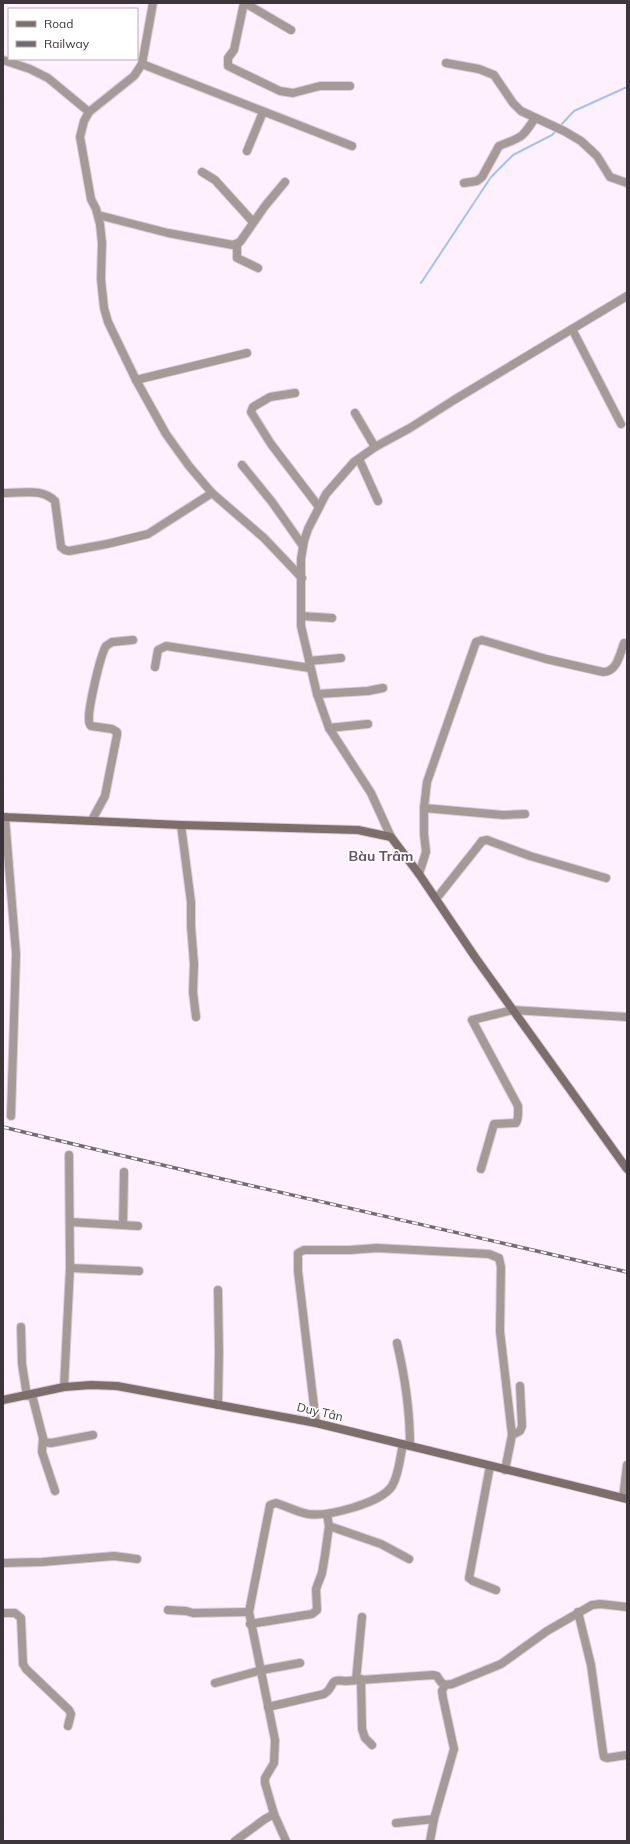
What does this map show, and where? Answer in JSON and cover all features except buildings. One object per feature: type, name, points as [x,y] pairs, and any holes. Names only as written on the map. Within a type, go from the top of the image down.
[{"type":"street","points":[[153,3],[142,64],[134,76],[89,112],[84,121],[80,137],[91,199],[98,215],[102,243],[101,279],[104,308],[108,322],[136,380],[166,434],[189,466],[212,493],[264,538],[302,578]]},
{"type":"street","points":[[291,30],[244,3],[234,50],[228,58],[228,66],[280,91],[293,93],[320,86],[350,86]]},
{"type":"street","points":[[3,60],[30,69],[48,78],[89,112]]},
{"type":"street","points":[[446,63],[479,69],[494,75],[520,111],[581,141],[592,150],[610,177],[627,183]]},
{"type":"street","points":[[142,64],[352,146]]},
{"type":"street","points":[[248,151],[263,112]]},
{"type":"street","points":[[464,183],[477,181],[482,177],[499,146],[518,140],[526,132],[535,118]]},
{"type":"street","points":[[202,172],[215,180],[253,222]]},
{"type":"street","points":[[258,268],[237,258],[237,244],[285,182]]},
{"type":"street","points":[[98,215],[207,241],[227,245],[237,244]]},
{"type":"street","points":[[627,296],[375,448],[359,459],[339,478],[319,508],[308,529],[303,546],[301,616],[301,626],[317,694],[329,728],[371,793],[391,837],[419,874],[513,1010],[627,1169]]},
{"type":"street","points":[[572,329],[621,424]]},
{"type":"street","points":[[136,380],[247,353]]},
{"type":"street","points":[[295,393],[270,397],[253,407],[251,412],[271,444],[319,508]]},
{"type":"street","points":[[354,413],[375,448]]},
{"type":"street","points":[[359,459],[378,501]]},
{"type":"street","points":[[242,466],[272,502],[303,546]]},
{"type":"street","points":[[3,494],[41,492],[50,496],[55,501],[62,547],[69,551],[148,534],[212,493]]},
{"type":"street","points":[[301,616],[332,618]]},
{"type":"street","points":[[92,820],[106,796],[117,735],[115,730],[91,726],[89,723],[89,715],[96,682],[106,646],[112,642],[133,640]]},
{"type":"street","points":[[419,874],[426,852],[424,808],[425,794],[431,768],[476,642],[482,640],[546,659],[603,672],[610,671],[614,666],[624,643]]},
{"type":"street","points":[[155,667],[158,650],[166,646],[310,665],[341,658]]},
{"type":"street","points":[[317,694],[368,691],[383,688]]},
{"type":"street","points":[[329,728],[368,724]]},
{"type":"street","points":[[424,808],[496,814],[525,814]]},
{"type":"street","points":[[11,1116],[16,954],[4,817],[92,820],[181,826],[358,830],[391,837]]},
{"type":"street","points":[[181,826],[191,902],[194,964],[192,992],[196,1017]]},
{"type":"street","points":[[436,899],[482,841],[487,840],[530,856],[606,878]]},
{"type":"street","points":[[481,1169],[494,1124],[516,1123],[518,1120],[518,1106],[472,1020],[513,1010],[627,1018]]},
{"type":"street","points":[[64,1388],[70,1268],[69,1154]]},
{"type":"street","points":[[123,1225],[124,1172]]},
{"type":"street","points":[[70,1222],[138,1226]]},
{"type":"street","points":[[316,1423],[298,1272],[298,1253],[304,1250],[350,1250],[376,1248],[421,1249],[490,1254],[499,1258],[501,1278],[500,1331],[512,1434],[505,1470]]},
{"type":"street","points":[[70,1268],[139,1271]]},
{"type":"street","points":[[218,1290],[220,1352],[218,1405]]},
{"type":"street","points":[[21,1327],[22,1364],[43,1442],[42,1452],[56,1491]]},
{"type":"street","points":[[286,1841],[274,1814],[265,1783],[265,1778],[275,1759],[274,1740],[262,1670],[250,1624],[249,1612],[270,1505],[276,1503],[307,1514],[327,1514],[356,1506],[386,1493],[394,1484],[407,1445],[409,1414],[406,1381],[397,1343]]},
{"type":"street","name":"Duy Tân","points":[[3,1400],[30,1396],[64,1388],[102,1384],[316,1423],[625,1498]]},
{"type":"street","points":[[512,1434],[520,1431],[522,1426],[520,1386]]},
{"type":"street","points":[[43,1442],[51,1443],[94,1435]]},
{"type":"street","points":[[625,1498],[627,1465]]},
{"type":"street","points":[[490,1466],[469,1578],[496,1590]]},
{"type":"street","points":[[250,1624],[312,1614],[317,1610],[316,1589],[322,1573],[329,1526],[327,1514]]},
{"type":"street","points":[[329,1526],[381,1544],[409,1559]]},
{"type":"street","points":[[3,1563],[42,1562],[114,1556],[137,1559]]},
{"type":"street","points":[[268,1707],[324,1694],[328,1692],[335,1680],[359,1680],[433,1675],[437,1676],[441,1683],[445,1685],[452,1684],[501,1664],[578,1612],[592,1605],[600,1604],[627,1607]]},
{"type":"street","points":[[168,1610],[193,1613],[249,1612]]},
{"type":"street","points":[[578,1612],[591,1665],[604,1757],[627,1756]]},
{"type":"street","points":[[3,1613],[16,1613],[21,1618],[23,1664],[26,1669],[69,1710],[71,1714],[68,1726]]},
{"type":"street","points":[[362,1617],[359,1680],[362,1730],[365,1738],[372,1745]]},
{"type":"street","points":[[215,1683],[262,1670],[300,1663]]},
{"type":"street","points":[[430,1841],[434,1819],[454,1749],[442,1691],[445,1685]]},
{"type":"street","points":[[235,1841],[264,1819],[274,1814]]},
{"type":"street","points":[[396,1824],[434,1819]]},
{"type":"waterway","points":[[560,126],[574,111],[627,87]]},
{"type":"waterway","points":[[421,283],[491,177],[513,155],[552,135],[557,130]]},
{"type":"railway","points":[[3,1127],[627,1272]]},
{"type":"district","name":"Bàu Trâm","points":[[381,856]]}]
